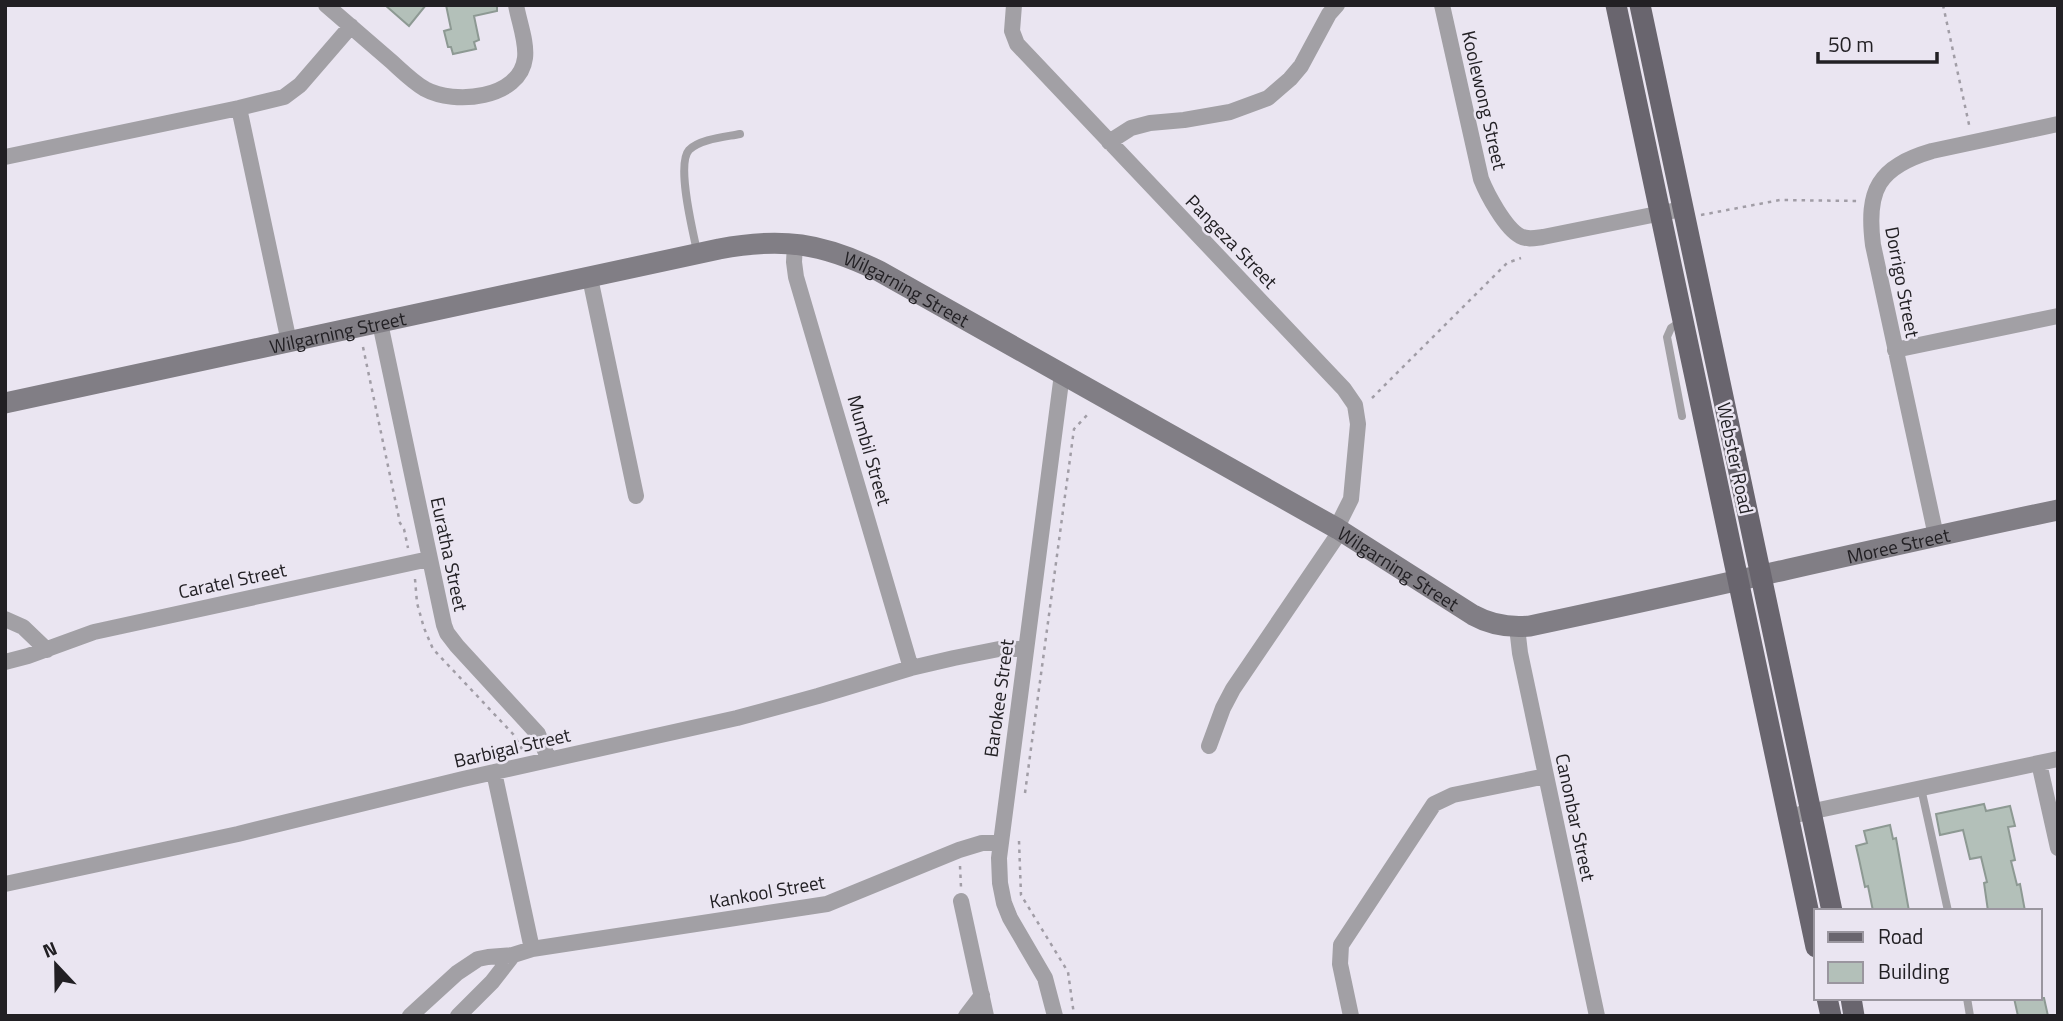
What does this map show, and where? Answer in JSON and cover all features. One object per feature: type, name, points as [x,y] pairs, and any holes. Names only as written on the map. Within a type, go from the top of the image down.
[{"type":"main road","name":"Webster Road","points":[[1616,5],[1814,938]]},
{"type":"main road","name":"Webster Road","points":[[1640,5],[1832,909]]},
{"type":"street","points":[[326,5],[425,89],[446,97],[463,97],[502,89],[518,76],[525,59],[525,49],[516,5]]},
{"type":"street","name":"Pangeza Street","points":[[1014,5],[1012,31],[1017,44],[1353,400],[1357,410],[1350,504],[1329,548],[1233,689],[1209,746]]},
{"type":"street","points":[[1109,142],[1132,128],[1150,123],[1230,112],[1268,98],[1290,79],[1301,65],[1336,5]]},
{"type":"street","name":"Koolewong Street","points":[[1442,5],[1481,179],[1489,198],[1516,234],[1524,238],[1543,237],[1659,214],[1683,214]]},
{"type":"street","points":[[5,157],[273,100],[292,92],[351,26]]},
{"type":"street","points":[[239,108],[289,342]]},
{"type":"street","name":"Dorrigo Street","points":[[1936,536],[1873,245],[1871,204],[1876,189],[1886,174],[1898,164],[1923,153],[2058,124]]},
{"type":"street","name":"Wilgarning Street","points":[[5,403],[698,254],[758,243],[795,244],[824,249],[860,262],[1338,529],[1473,615],[1494,624],[1530,626],[1738,581]]},
{"type":"street","name":"Mumbil Street","points":[[795,244],[796,277],[911,668]]},
{"type":"street","points":[[590,278],[636,496]]},
{"type":"street","points":[[1895,350],[2058,316]]},
{"type":"street","name":"Euratha Street","points":[[380,323],[447,633],[538,734],[550,760]]},
{"type":"street","name":"Barokee Street","points":[[1055,1016],[1045,978],[1004,903],[999,871],[1000,843],[1062,374]]},
{"type":"street","name":"Moree Street","points":[[1738,581],[2058,510]]},
{"type":"street","name":"Caratel Street","points":[[5,662],[104,629],[429,559]]},
{"type":"street","points":[[5,620],[23,627],[47,650]]},
{"type":"street","name":"Canonbar Street","points":[[1517,627],[1520,653],[1597,1016]]},
{"type":"street","name":"Barbigal Street","points":[[5,884],[238,834],[494,772],[667,735],[778,708],[911,668],[999,649],[1026,649]]},
{"type":"street","points":[[1788,816],[2058,759]]},
{"type":"street","points":[[2039,762],[2058,848]]},
{"type":"street","points":[[494,772],[532,949]]},
{"type":"street","points":[[1351,1016],[1340,964],[1341,945],[1434,804],[1453,795],[1546,776]]},
{"type":"street","name":"Kankool Street","points":[[410,1016],[468,965],[488,957],[513,956],[532,949],[827,904],[959,850],[982,843],[1000,843]]},
{"type":"street","points":[[961,901],[986,1016]]},
{"type":"street","points":[[458,1016],[513,956]]},
{"type":"street","points":[[966,1016],[982,995]]},
{"type":"lane","points":[[698,254],[687,202],[684,160],[698,144],[740,134]]},
{"type":"lane","points":[[1682,416],[1667,337],[1671,328],[1683,321]]},
{"type":"lane","points":[[1921,788],[1948,909]]},
{"type":"path","points":[[1943,5],[1973,142]]},
{"type":"path","points":[[1683,214],[1780,200],[1850,200],[1871,204]]},
{"type":"path","points":[[1372,398],[1507,263],[1521,258]]},
{"type":"path","points":[[363,347],[400,523],[408,548]]},
{"type":"path","points":[[1024,800],[1074,429],[1089,413]]},
{"type":"path","points":[[1018,842],[1021,895],[1068,972],[1074,1015]]},
{"type":"path","points":[[959,850],[961,901]]},
{"type":"building","points":[[385,5],[426,5],[409,26]]},
{"type":"building","points":[[446,5],[497,5],[497,11],[474,16],[479,40],[474,42],[476,49],[453,54],[451,47],[448,47],[444,31],[451,29]]},
{"type":"building","points":[[1984,804],[1986,811],[2010,806],[2015,826],[2008,827],[2015,860],[2011,861],[2017,885],[2020,884],[2025,909],[1988,909],[1984,883],[1987,882],[1981,857],[1970,859],[1963,830],[1940,835],[1936,814]]},
{"type":"building","points":[[1890,825],[1893,839],[1896,838],[1909,909],[1873,909],[1856,846],[1867,843],[1864,831]]},
{"type":"building","points":[[2044,998],[2048,1016],[2018,1016],[2014,1000]]}]
